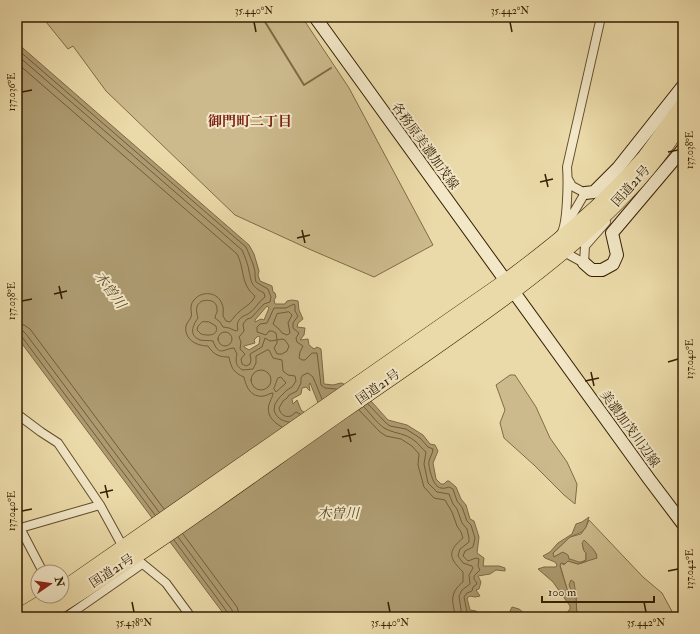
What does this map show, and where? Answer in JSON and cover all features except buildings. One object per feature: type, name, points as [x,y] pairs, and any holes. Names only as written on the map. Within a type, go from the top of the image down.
[{"type":"highway","name":"国道21号","points":[[557,250],[645,157],[683,105]]},
{"type":"highway","name":"国道21号","points":[[42,617],[60,609],[136,551],[475,311],[557,250],[629,191],[671,140],[683,120]]},
{"type":"highway","name":"国道21号","points":[[70,586],[136,551]]},
{"type":"highway","name":"国道21号","points":[[18,617],[60,609]]},
{"type":"main road","name":"各務原美濃加茂線","points":[[315,17],[509,286]]},
{"type":"main road","points":[[585,193],[594,192],[618,168],[683,86]]},
{"type":"main road","points":[[584,263],[592,270],[602,270],[613,264],[617,255],[612,233],[683,149]]},
{"type":"main road","name":"美濃加茂川辺線","points":[[509,286],[683,524]]},
{"type":"street","points":[[601,17],[567,167],[568,179],[565,222],[562,232],[554,241],[557,250],[584,263],[585,246],[620,208],[629,191]]},
{"type":"street","points":[[565,222],[571,217],[585,193],[572,186],[568,179]]},
{"type":"street","points":[[17,414],[58,443],[100,505],[136,551],[166,583],[191,617]]},
{"type":"street","points":[[38,564],[18,529],[100,505]]},
{"type":"shaded area","points":[[42,17],[302,17],[349,88],[433,245],[374,277],[235,215],[106,91],[73,46],[68,49]]},
{"type":"shaded area","points":[[510,375],[515,375],[536,407],[550,438],[567,462],[577,484],[575,504],[504,438],[500,423],[505,410],[496,385]]},
{"type":"shaded area","points":[[589,520],[643,577],[662,593],[675,617],[577,617],[576,596],[571,596],[567,589],[560,565],[561,563],[564,565],[568,561],[578,564],[597,555],[585,541],[583,548],[586,553],[586,560],[579,563],[569,559],[565,553],[561,553],[554,557],[553,553],[570,537],[581,534]]},
{"type":"water","name":"木曽川","points":[[17,43],[249,245],[254,254],[260,281],[272,286],[276,297],[274,300],[275,304],[285,304],[287,301],[292,300],[298,301],[299,310],[303,319],[298,323],[297,327],[305,328],[304,335],[300,340],[308,339],[309,345],[314,349],[317,347],[321,349],[324,384],[333,385],[341,383],[368,393],[371,401],[388,420],[407,425],[423,435],[430,444],[435,445],[438,451],[433,463],[436,479],[441,484],[449,481],[456,487],[461,499],[466,505],[470,519],[474,521],[479,537],[477,553],[484,558],[483,566],[499,566],[505,568],[505,571],[496,570],[490,574],[478,576],[481,582],[479,589],[476,590],[480,596],[470,596],[467,598],[470,610],[476,611],[483,616],[488,613],[486,617],[476,617],[471,614],[472,617],[226,617],[17,337]],"holes":[[[267,306],[269,308],[264,320],[261,319],[255,322]],[[258,336],[260,337],[259,344],[249,350],[244,347],[255,343],[254,340]],[[310,383],[319,405],[305,413],[301,410],[297,400],[293,404],[292,399],[301,394],[302,388],[306,387],[310,391]]]},
{"type":"water","points":[[589,517],[586,527],[582,532],[570,537],[553,553],[554,557],[563,552],[568,555],[569,559],[580,562],[584,561],[586,560],[586,553],[582,543],[584,540],[597,555],[597,558],[578,564],[568,561],[565,564],[561,563],[560,566],[567,589],[572,596],[573,595],[569,585],[571,580],[574,582],[577,617],[563,617],[570,609],[570,606],[553,582],[538,569],[544,567],[556,567],[557,565],[555,562],[543,556],[550,552],[558,543],[572,534],[576,524]]},
{"type":"water","points":[[512,607],[519,609],[529,617],[515,617],[510,611]]},
{"type":"waterway","points":[[262,17],[304,85],[331,68]]},
{"type":"district","name":"御門町二丁目","points":[[250,121]]}]
